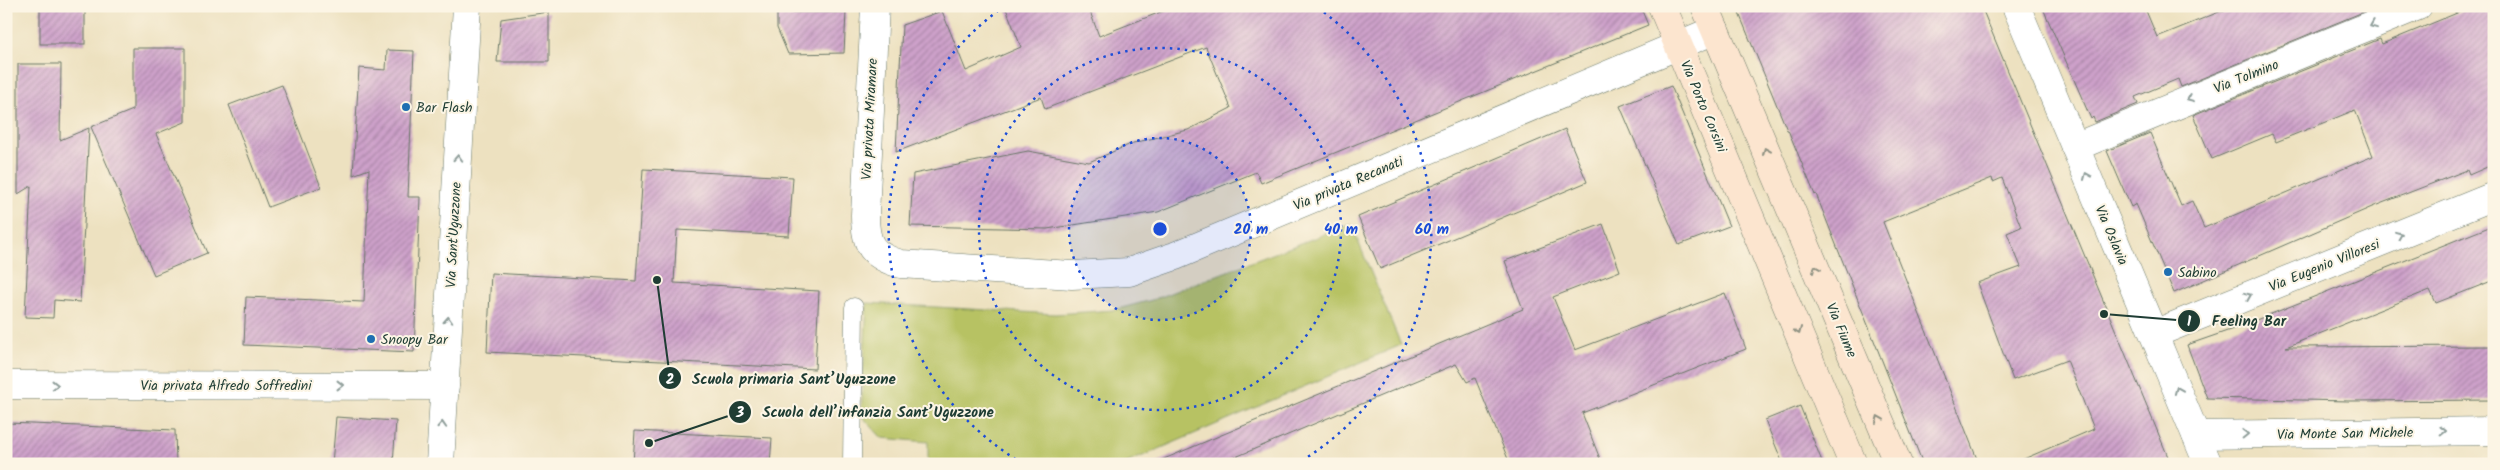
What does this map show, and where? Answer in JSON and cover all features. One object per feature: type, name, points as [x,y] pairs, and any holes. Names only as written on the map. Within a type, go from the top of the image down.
[{"type":"street","name":"Via Sant'Uguzzone","points":[[440,464],[467,6]]},
{"type":"street","name":"Via privata Miramare","points":[[865,232],[875,6]]},
{"type":"street","name":"Via Porto Corsini","points":[[1662,6],[1853,464]]},
{"type":"street","name":"Via Oslavia","points":[[2016,6],[2208,464]]},
{"type":"street","name":"Via Tolmino","points":[[2075,147],[2418,6]]},
{"type":"street","name":"Via privata Recanati","points":[[865,232],[871,247],[883,259],[901,264],[1072,275],[1130,272],[1176,256],[1678,45],[1710,18]]},
{"type":"street","name":"Via Fiume","points":[[1710,18],[1898,464]]},
{"type":"street","name":"Via Eugenio Villoresi","points":[[2154,334],[2494,196]]},
{"type":"street","name":"Via privata Alfredo Soffredini","points":[[6,385],[445,386]]},
{"type":"street","name":"Via Monte San Michele","points":[[2196,435],[2494,431]]},
{"type":"lane","points":[[852,464],[854,307]]},
{"type":"green space","points":[[1351,224],[1401,345],[1124,464],[928,464],[928,442],[882,438],[861,415],[867,303],[1055,314],[1114,310],[1152,300]]},
{"type":"building","points":[[40,6],[85,6],[85,44],[40,44]]},
{"type":"building","points":[[1005,6],[1088,6],[1099,36],[1176,6],[1640,6],[1648,25],[1261,183],[1256,172],[1158,212],[1047,229],[910,226],[913,174],[1028,151],[1089,162],[1133,143],[1188,130],[1231,108],[1206,47],[1045,109],[1041,97],[896,152],[902,25],[942,11],[966,71],[1021,47]]},
{"type":"building","points":[[1736,6],[1981,6],[2171,464],[2012,464],[2094,429],[2067,360],[2013,380],[1977,283],[2021,267],[2007,233],[2021,227],[2002,178],[1993,182],[1992,178],[1883,222],[1979,464],[1923,464],[1816,194],[1787,130]]},
{"type":"building","points":[[2042,6],[2144,6],[2157,37],[2234,6],[2367,6],[2368,10],[2181,87],[2178,79],[2135,97],[2138,104],[2095,122],[2093,117],[2091,119]]},
{"type":"building","points":[[2474,6],[2494,6],[2494,164],[2469,175],[2467,170],[2372,207],[2174,293],[2136,204],[2131,207],[2107,151],[2150,133],[2181,206],[2192,201],[2204,228],[2373,156],[2355,110],[2276,142],[2272,134],[2212,159],[2193,115],[2380,39],[2382,44]]},
{"type":"building","points":[[549,12],[549,62],[497,62],[501,19]]},
{"type":"building","points":[[777,12],[846,12],[844,53],[788,54],[777,28]]},
{"type":"building","points":[[133,48],[185,48],[185,122],[156,134],[207,253],[154,275],[91,127],[133,110]]},
{"type":"building","points":[[387,50],[414,51],[408,197],[420,197],[414,352],[244,345],[246,297],[364,302],[369,169],[353,175],[359,68],[386,70]]},
{"type":"building","points":[[18,64],[61,64],[60,140],[89,128],[80,302],[54,300],[53,318],[25,317],[31,186],[18,194]]},
{"type":"building","points":[[282,85],[321,187],[268,207],[229,105]]},
{"type":"building","points":[[1671,86],[1729,226],[1679,245],[1620,106]]},
{"type":"building","points":[[1565,129],[1587,182],[1380,269],[1358,217]]},
{"type":"building","points":[[643,169],[793,177],[789,236],[677,230],[674,283],[819,291],[815,369],[487,352],[491,273],[636,281]]},
{"type":"building","points":[[1603,224],[1620,271],[1553,297],[1575,350],[1725,293],[1746,349],[1582,413],[1602,464],[1510,464],[1475,378],[1467,382],[1456,364],[1219,464],[1152,464],[1523,309],[1505,261]]},
{"type":"building","points":[[2494,225],[2494,280],[2436,303],[2430,290],[2286,347],[2494,346],[2494,400],[2349,401],[2207,398],[2187,345],[2236,328]]},
{"type":"building","points":[[1800,406],[1823,464],[1783,464],[1765,420]]},
{"type":"building","points":[[336,417],[396,421],[393,464],[332,464]]},
{"type":"building","points":[[8,423],[175,430],[176,464],[7,464]]},
{"type":"building","points":[[635,431],[772,438],[770,464],[633,464]]},
{"type":"place","name":"Bar Flash","points":[[406,107]]},
{"type":"place","name":"Sabino","points":[[2168,272]]},
{"type":"place","name":"Scuola primaria Sant’Uguzzone","points":[[657,280]]},
{"type":"place","name":"Feeling Bar","points":[[2104,314]]},
{"type":"place","name":"Snoopy Bar","points":[[371,339]]},
{"type":"place","name":"Scuola dell’infanzia Sant’Uguzzone","points":[[649,443]]}]
